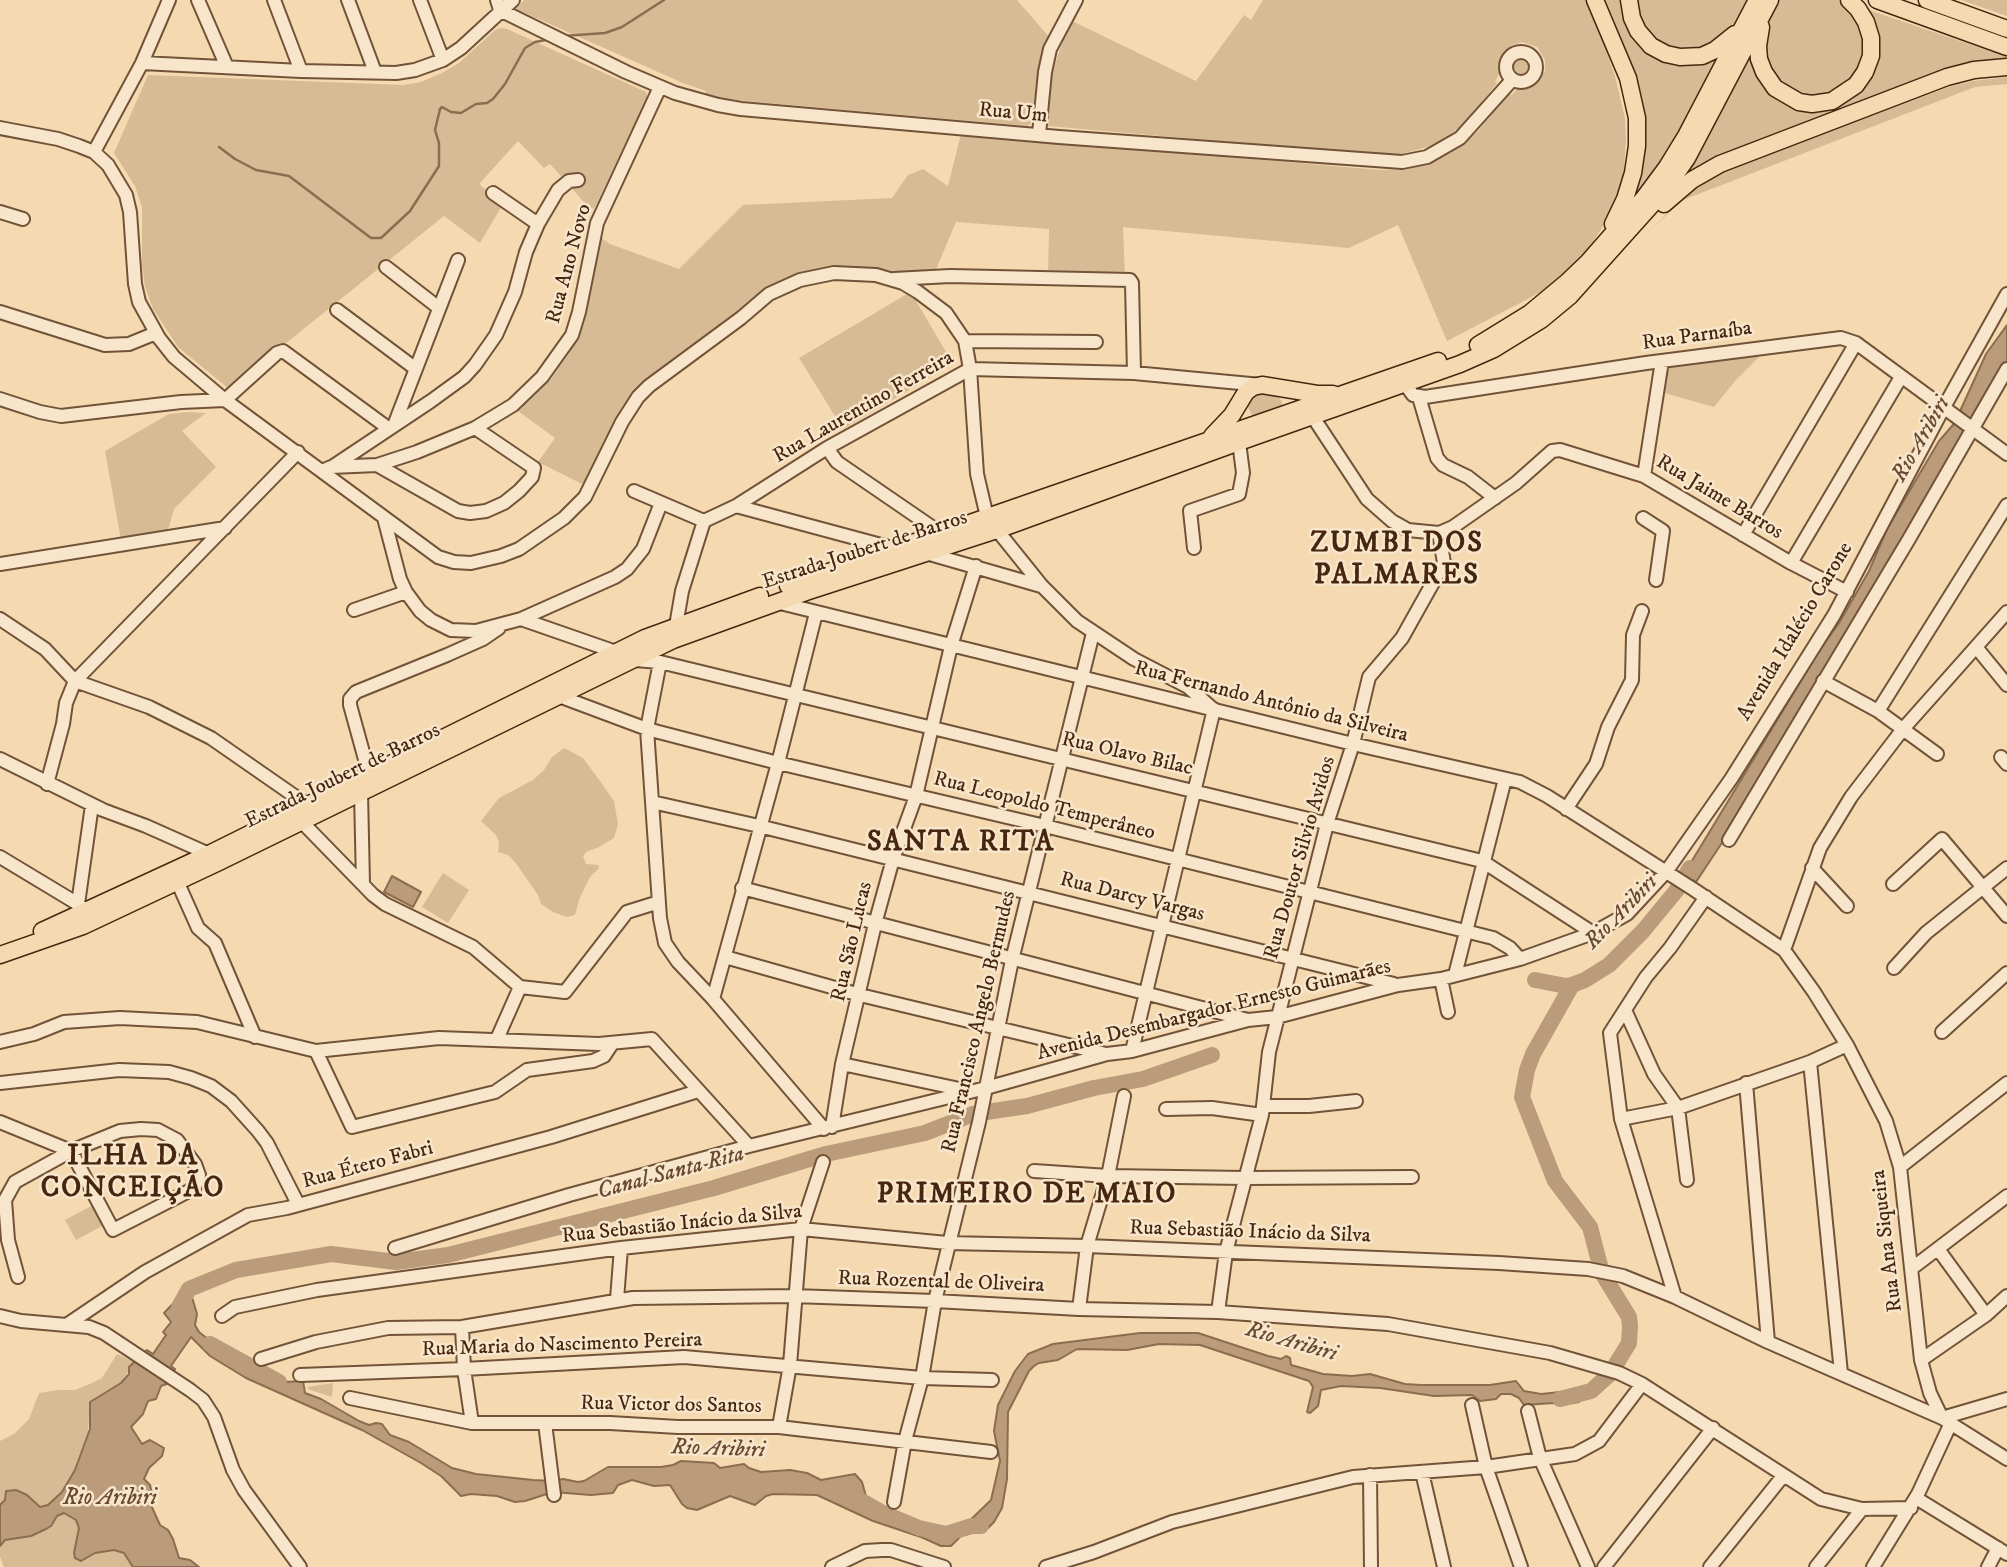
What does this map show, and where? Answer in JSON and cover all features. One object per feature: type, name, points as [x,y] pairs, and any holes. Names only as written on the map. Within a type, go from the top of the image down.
[{"type":"main road","points":[[1595,0],[1628,78],[1635,104],[1637,132],[1636,159],[1630,186],[1603,245]]},
{"type":"main road","points":[[1629,0],[1634,25],[1651,46],[1673,56],[1687,58],[1702,56],[1721,46],[1763,4]]},
{"type":"main road","points":[[1763,4],[1758,53],[1764,72],[1775,89],[1793,99],[1812,104],[1832,101],[1854,87],[1869,64],[1872,47],[1866,22],[1849,0]]},
{"type":"main road","points":[[1877,0],[2007,47]]},
{"type":"main road","points":[[1927,0],[2007,29]]},
{"type":"main road","points":[[1691,138],[1763,4]]},
{"type":"main road","points":[[1691,138],[1744,25]]},
{"type":"main road","points":[[1620,242],[1684,186],[1720,164],[1947,77],[1974,70],[2007,67]]},
{"type":"main road","name":"Estrada Joubert de Barros","points":[[0,946],[36,934],[82,908],[209,854],[616,652],[676,626],[804,586],[926,553],[992,524],[1204,442],[1454,355],[1493,337],[1548,298],[1577,273],[1656,183],[1691,138]]},
{"type":"main road","name":"Estrada Joubert de Barros","points":[[0,955],[83,926],[556,695],[673,640],[776,602],[804,586],[896,549],[942,534],[992,524],[1313,417],[1477,357],[1526,330],[1570,296],[1665,190],[1691,138]]},
{"type":"main road","points":[[1204,442],[1226,422],[1249,389],[1262,386],[1317,394],[1349,391]]},
{"type":"main road","points":[[1241,402],[1247,416],[1272,430]]},
{"type":"street","points":[[94,152],[142,63],[169,0]]},
{"type":"street","points":[[198,0],[227,67]]},
{"type":"street","points":[[274,0],[301,71]]},
{"type":"street","points":[[348,0],[375,72]]},
{"type":"street","points":[[420,0],[443,60]]},
{"type":"street","points":[[142,63],[301,71],[396,73],[415,70],[443,60],[461,48],[499,5],[513,0]]},
{"type":"street","points":[[1039,134],[1045,72],[1050,50],[1076,0]]},
{"type":"street","name":"Rua Um","points":[[499,5],[660,87],[741,110],[1402,162],[1427,157],[1460,138],[1512,80]]},
{"type":"street","name":"Rua Ano Novo","points":[[327,469],[377,465],[475,428],[504,411],[549,369],[567,344],[579,312],[597,223],[660,87]]},
{"type":"street","points":[[0,128],[58,139],[94,152],[108,165],[126,195],[130,212],[135,284],[139,302],[156,333],[174,357],[225,400],[298,452],[327,469],[384,519],[438,557],[454,562],[484,561],[519,549],[564,518],[585,497],[622,422],[638,397],[769,294],[800,280],[834,273],[864,274],[890,279],[962,276],[1130,280],[1134,373]]},
{"type":"street","points":[[327,469],[464,377],[485,353],[515,292],[526,252],[538,224],[558,190],[569,181],[578,180]]},
{"type":"street","points":[[493,192],[538,224]]},
{"type":"street","points":[[0,212],[23,219]]},
{"type":"street","points":[[391,426],[458,260]]},
{"type":"street","points":[[386,267],[439,308]]},
{"type":"street","points":[[890,279],[934,303],[946,313],[965,341],[970,369],[976,474],[992,524],[1042,586],[1068,613],[1093,633],[1134,659],[1188,687],[1214,709],[1132,1051]]},
{"type":"street","name":"Avenida Idalécio Carone","points":[[1672,876],[1847,592],[2007,294]]},
{"type":"street","points":[[337,310],[416,369]]},
{"type":"street","points":[[0,312],[105,345],[129,344],[156,333]]},
{"type":"street","name":"Rua Parnaíba","points":[[1419,397],[1833,338],[1856,343]]},
{"type":"street","points":[[965,341],[1096,342]]},
{"type":"street","points":[[1743,535],[1856,343],[2007,454]]},
{"type":"street","points":[[0,399],[61,416],[181,402],[225,400],[277,353],[287,352],[391,426]]},
{"type":"street","points":[[1644,476],[1662,361]]},
{"type":"street","name":"Rua Laurentino Ferreira","points":[[704,521],[736,506],[827,448],[970,369],[1134,373],[1262,386]]},
{"type":"street","points":[[1729,840],[2007,369]]},
{"type":"street","points":[[1791,564],[1901,377]]},
{"type":"street","points":[[1214,380],[1228,388],[1241,402]]},
{"type":"street","points":[[1405,384],[1410,393],[1419,397],[1437,458],[1443,465],[1468,477],[1495,498]]},
{"type":"street","points":[[1313,417],[1354,481],[1375,507],[1408,530],[1439,533]]},
{"type":"street","points":[[377,465],[458,511],[486,511],[504,503],[534,473],[531,465],[475,428]]},
{"type":"street","points":[[1194,548],[1190,511],[1239,494],[1243,473],[1239,442]]},
{"type":"street","points":[[827,448],[837,462],[942,534]]},
{"type":"street","name":"Rua Jaime Barros","points":[[1439,533],[1461,523],[1558,449],[1644,476],[1791,564],[1847,592]]},
{"type":"street","points":[[47,784],[66,703],[75,681],[298,452]]},
{"type":"street","points":[[634,491],[704,521],[682,591],[676,626]]},
{"type":"street","points":[[384,519],[395,565],[406,592],[420,611],[431,621],[451,630],[476,631],[521,619],[615,578],[627,569],[643,549],[661,503]]},
{"type":"street","points":[[1878,711],[2007,505]]},
{"type":"street","points":[[736,506],[896,549]]},
{"type":"street","points":[[1643,517],[1663,531],[1656,580]]},
{"type":"street","points":[[0,564],[225,528]]},
{"type":"street","name":"Rua Doutor Silvio Avidos","points":[[1219,1312],[1226,1252],[1263,1110],[1269,1052],[1327,824],[1353,744],[1369,677],[1402,638],[1442,568],[1444,554],[1439,533]]},
{"type":"street","points":[[926,553],[1042,586]]},
{"type":"street","name":"Rua São Lucas","points":[[828,1128],[875,923],[893,859],[916,796],[951,646],[975,566]]},
{"type":"street","points":[[713,999],[816,613],[809,603],[804,586]]},
{"type":"street","points":[[354,610],[406,592]]},
{"type":"street","name":"Rua Fernando Antônio da Silveira","points":[[776,602],[1505,779],[1533,789],[1693,889]]},
{"type":"street","points":[[1566,809],[1596,764],[1608,727],[1632,680],[1633,635],[1642,611]]},
{"type":"street","points":[[1784,950],[1820,848],[1851,797],[1903,729],[2007,612]]},
{"type":"street","points":[[0,619],[46,649],[75,681],[149,707],[211,738],[306,804]]},
{"type":"street","points":[[521,619],[616,652]]},
{"type":"street","points":[[369,774],[351,705],[352,695],[483,639],[505,623]]},
{"type":"street","name":"Rua Francisco Angelo Bermudes","points":[[894,1502],[905,1441],[922,1378],[934,1301],[947,1243],[979,1122],[1012,960],[1093,633]]},
{"type":"street","points":[[1976,647],[2007,685]]},
{"type":"street","name":"Rua Olavo Bilac","points":[[635,660],[660,662],[1482,861],[1594,933]]},
{"type":"street","points":[[660,662],[648,729],[659,902],[665,943],[678,962],[828,1128]]},
{"type":"street","points":[[1823,681],[1878,711],[1937,754]]},
{"type":"street","name":"Rua Leopoldo Temperâneo","points":[[556,695],[648,729],[778,763],[1045,826],[1466,932],[1502,942],[1520,959]]},
{"type":"street","points":[[0,759],[92,805],[209,854]]},
{"type":"street","points":[[1455,975],[1505,779]]},
{"type":"street","points":[[361,792],[363,884]]},
{"type":"street","name":"Rua Darcy Vargas","points":[[652,803],[759,826],[1030,892],[1398,985]]},
{"type":"street","points":[[0,857],[82,908],[92,805]]},
{"type":"street","points":[[300,820],[385,904],[473,947],[520,987],[565,992],[627,912],[659,902]]},
{"type":"street","points":[[1893,884],[1942,839],[2007,916]]},
{"type":"street","points":[[1812,868],[1847,906]]},
{"type":"street","points":[[1895,968],[1926,933],[2007,868]]},
{"type":"street","name":"Avenida Desembargador Ernesto Guimarães","points":[[395,1248],[569,1195],[749,1146],[986,1088],[1107,1054],[1132,1051],[1248,1020],[1277,1017],[1398,985],[1441,979],[1520,959],[1594,933],[1627,914],[1672,876]]},
{"type":"street","points":[[177,881],[198,928],[215,943],[256,1037]]},
{"type":"street","points":[[742,888],[1248,1020]]},
{"type":"street","name":"Rua Ana Siqueira","points":[[1693,889],[1784,950],[1847,1045],[1886,1121],[1900,1167],[1921,1360],[1930,1393],[1946,1421]]},
{"type":"street","points":[[1675,1297],[1621,1118],[1610,1033],[1646,977],[1706,897]]},
{"type":"street","points":[[725,957],[860,995],[1107,1054]]},
{"type":"street","points":[[1942,1032],[2007,973]]},
{"type":"street","points":[[1441,979],[1448,1012]]},
{"type":"street","points":[[497,1039],[520,987]]},
{"type":"street","points":[[1625,1010],[1654,1074],[1678,1108],[1687,1181]]},
{"type":"street","points":[[0,1042],[34,1034],[64,1021],[120,1018],[197,1022],[316,1051],[439,1038],[612,1044],[652,1040],[749,1146]]},
{"type":"street","points":[[316,1051],[352,1127],[495,1092],[527,1070],[593,1061],[604,1056],[612,1044]]},
{"type":"street","points":[[1621,1118],[1678,1108],[1810,1062],[1847,1045]]},
{"type":"street","points":[[1810,1062],[1841,1373]]},
{"type":"street","points":[[842,1064],[972,1091]]},
{"type":"street","points":[[0,1083],[119,1070],[169,1072],[211,1086],[231,1101],[258,1131],[298,1204]]},
{"type":"street","points":[[1746,1083],[1768,1342]]},
{"type":"street","points":[[1900,1167],[2007,1083]]},
{"type":"street","name":"Rua Étero Fabri","points":[[68,1324],[145,1272],[239,1219],[551,1137],[698,1090]]},
{"type":"street","points":[[1079,1308],[1087,1246],[1108,1176],[1124,1096]]},
{"type":"street","points":[[1166,1109],[1263,1110],[1356,1101]]},
{"type":"street","points":[[0,1122],[71,1152],[113,1230],[195,1187],[199,1181],[198,1170],[177,1140],[158,1130],[141,1129],[120,1131],[71,1152],[15,1182],[5,1200],[8,1240],[18,1277]]},
{"type":"street","points":[[779,1427],[790,1365],[801,1229],[823,1162]]},
{"type":"street","points":[[1034,1171],[1108,1176],[1412,1177]]},
{"type":"street","points":[[1910,1269],[2007,1196]]},
{"type":"street","name":"Rua Sebastião Inácio da Silva","points":[[222,1317],[235,1307],[303,1293],[621,1248],[801,1229],[947,1243],[1499,1263],[1610,1272],[1675,1297],[1768,1342],[1946,1421]]},
{"type":"street","points":[[617,1299],[621,1248]]},
{"type":"street","points":[[1938,1249],[1986,1315]]},
{"type":"street","name":"Rua Rozental de Oliveira","points":[[261,1359],[316,1342],[388,1328],[462,1327],[617,1299],[794,1296],[1219,1312],[1388,1324],[1550,1353],[1619,1373],[1642,1384],[1713,1428],[1821,1499],[1862,1509],[1913,1503]]},
{"type":"street","points":[[1921,1360],[2004,1304]]},
{"type":"street","points":[[0,1316],[21,1321],[89,1327],[137,1354],[203,1400],[214,1417],[233,1470],[244,1490],[300,1567]]},
{"type":"street","points":[[462,1327],[464,1369],[472,1423]]},
{"type":"street","name":"Rua Maria do Nascimento Pereira","points":[[300,1375],[684,1357],[922,1378],[992,1380]]},
{"type":"street","points":[[1046,1567],[1172,1522],[1353,1477],[1486,1467],[1575,1454],[1592,1446],[1642,1384]]},
{"type":"street","name":"Rua Victor dos Santos","points":[[351,1398],[472,1423],[779,1427],[991,1452]]},
{"type":"street","points":[[1873,1567],[1913,1503],[1946,1421],[2007,1399]]},
{"type":"street","points":[[1472,1405],[1486,1467],[1521,1567]]},
{"type":"street","points":[[1528,1411],[1540,1458],[1588,1567]]},
{"type":"street","points":[[1946,1421],[2007,1459]]},
{"type":"street","points":[[545,1423],[554,1495]]},
{"type":"street","points":[[1604,1567],[1713,1428]]},
{"type":"street","points":[[1422,1472],[1444,1567]]},
{"type":"street","points":[[1370,1475],[1370,1567]]},
{"type":"street","points":[[1710,1567],[1783,1476]]},
{"type":"street","points":[[1913,1503],[2003,1551],[1988,1567]]},
{"type":"street","points":[[1816,1567],[1862,1509]]},
{"type":"street","points":[[832,1567],[865,1551],[891,1550],[944,1567]]},
{"type":"shaded area","points":[[524,0],[1017,0],[1050,38],[1040,73],[1034,120],[1028,126],[745,101],[705,95],[706,91],[516,9]]},
{"type":"shaded area","points":[[1263,0],[1586,0],[1615,76],[1625,119],[1626,141],[1623,180],[1617,198],[1587,251],[1543,291],[1447,341],[1398,225],[1349,248],[1123,227],[1125,276],[1048,277],[1049,229],[956,222],[934,274],[854,268],[759,295],[635,390],[618,417],[586,486],[538,462],[555,438],[518,411],[552,378],[570,352],[579,330],[599,236],[610,244],[679,269],[743,205],[892,198],[908,175],[923,169],[948,186],[961,134],[1380,170],[1405,169],[1429,163],[1461,146],[1479,130],[1509,93],[1512,95],[1517,89],[1536,84],[1545,71],[1545,60],[1537,47],[1522,42],[1512,45],[1501,57],[1495,82],[1497,83],[1462,126],[1435,145],[1401,154],[1377,155],[1048,126],[1052,73],[1070,20],[1196,81],[1244,15],[1251,20]]},
{"type":"shaded area","points":[[1600,0],[1624,0],[1643,30],[1634,0],[1839,0],[1864,29],[1863,85],[1866,9],[2007,57],[2007,63],[1683,180],[1670,150],[1633,199],[1641,159]]},
{"type":"shaded area","points":[[1961,0],[2007,0],[2007,16]]},
{"type":"shaded area","points":[[501,28],[646,92],[647,97],[595,207],[591,210],[550,164],[544,168],[518,141],[479,184],[503,204],[480,243],[444,216],[229,389],[178,347],[153,309],[145,287],[142,265],[142,207],[135,186],[114,153],[148,75],[403,85],[421,82],[442,73],[459,63],[495,30]]},
{"type":"shaded area","points":[[1521,58],[1527,61],[1530,67],[1527,73],[1521,76],[1515,73],[1512,67],[1515,61]]},
{"type":"shaded area","points":[[2007,77],[2007,84],[1975,87],[1683,200],[1647,233],[1686,195],[1725,171],[1949,87]]},
{"type":"shaded area","points":[[907,294],[915,299],[953,364],[843,429],[799,358]]},
{"type":"shaded area","points":[[1761,355],[1714,407],[1661,392],[1667,366]]},
{"type":"shaded area","points":[[1255,392],[1278,396],[1282,409],[1255,417],[1246,404]]},
{"type":"shaded area","points":[[206,413],[182,431],[216,467],[174,509],[167,533],[121,540],[105,451],[169,414]]},
{"type":"shaded area","points":[[564,748],[583,758],[600,781],[614,801],[618,824],[614,838],[583,856],[586,864],[598,865],[599,868],[590,877],[575,915],[567,917],[541,904],[538,895],[515,862],[508,855],[498,852],[499,842],[496,835],[481,821],[499,798],[533,780],[544,770],[552,757]]},
{"type":"shaded area","points":[[443,873],[469,890],[448,923],[422,907]]},
{"type":"shaded area","points":[[93,1205],[104,1225],[76,1240],[65,1220]]},
{"type":"shaded area","points":[[117,1354],[134,1362],[121,1383],[96,1397],[89,1416],[88,1434],[75,1470],[62,1492],[48,1505],[40,1507],[10,1489],[6,1491],[5,1500],[0,1505],[0,1441],[14,1434],[29,1419],[39,1393],[75,1390],[102,1378]]},
{"type":"shaded area","points":[[333,1383],[332,1397],[307,1387]]},
{"type":"shaded area","points":[[64,1513],[76,1520],[79,1528],[74,1553],[91,1556],[114,1550],[124,1553],[133,1567],[4,1567],[0,1546],[5,1540],[25,1537],[51,1526],[57,1516]]},
{"type":"water","name":"Rio Aribiri","points":[[2007,325],[2007,364],[1741,814],[1696,882],[1684,874],[1819,651],[1839,623],[1869,571],[1887,529],[1939,441],[1959,418],[1986,354]]},
{"type":"water","points":[[392,876],[421,892],[413,907],[384,892]]},
{"type":"water","name":"Rio Aribiri","points":[[189,1287],[197,1314],[195,1325],[199,1332],[241,1365],[250,1362],[257,1371],[284,1382],[303,1381],[305,1393],[359,1421],[369,1425],[382,1424],[390,1435],[409,1442],[452,1468],[476,1474],[578,1482],[608,1467],[661,1467],[681,1461],[714,1463],[720,1468],[744,1464],[761,1472],[790,1470],[807,1473],[821,1480],[855,1474],[862,1482],[866,1505],[870,1510],[915,1529],[943,1537],[950,1537],[958,1532],[991,1500],[1000,1461],[994,1431],[998,1405],[1015,1371],[1028,1354],[1053,1344],[1140,1333],[1198,1333],[1268,1356],[1281,1359],[1286,1356],[1290,1358],[1291,1365],[1323,1374],[1370,1374],[1405,1384],[1421,1385],[1490,1385],[1516,1381],[1524,1391],[1541,1394],[1570,1391],[1582,1397],[1579,1402],[1561,1405],[1524,1405],[1519,1398],[1511,1394],[1501,1394],[1496,1399],[1480,1401],[1472,1395],[1434,1396],[1380,1388],[1341,1386],[1321,1390],[1318,1406],[1310,1413],[1307,1412],[1313,1387],[1309,1381],[1200,1345],[1159,1344],[1127,1350],[1077,1349],[1058,1360],[1034,1366],[1008,1412],[1007,1479],[1002,1508],[994,1522],[987,1529],[961,1536],[951,1546],[941,1546],[873,1521],[817,1495],[773,1494],[755,1505],[730,1496],[697,1510],[682,1504],[670,1485],[654,1486],[632,1480],[618,1485],[613,1493],[591,1495],[553,1492],[515,1502],[497,1496],[461,1496],[441,1476],[421,1463],[362,1430],[246,1378],[210,1356],[191,1337],[171,1366],[175,1369],[169,1383],[161,1386],[156,1399],[148,1401],[143,1414],[131,1427],[142,1444],[150,1440],[164,1448],[162,1456],[149,1468],[144,1479],[150,1485],[153,1497],[151,1505],[160,1525],[168,1530],[173,1539],[179,1558],[190,1560],[199,1567],[133,1567],[124,1553],[114,1550],[95,1553],[81,1561],[75,1558],[74,1553],[79,1528],[76,1520],[64,1513],[57,1516],[46,1529],[31,1536],[5,1540],[0,1546],[0,1505],[5,1500],[6,1491],[16,1490],[27,1495],[40,1507],[48,1505],[62,1492],[75,1470],[90,1429],[90,1402],[121,1383],[129,1374],[129,1367],[147,1350],[153,1354],[171,1322],[164,1313]]},
{"type":"waterway","points":[[563,36],[605,33],[622,27],[664,0]]},
{"type":"waterway","points":[[219,147],[256,170],[289,176],[371,238],[381,238],[410,211],[439,166],[439,143],[435,130],[440,109],[442,107],[461,113],[476,104],[487,103],[505,84],[525,48],[546,40]]},
{"type":"waterway","name":"Rio Aribiri","points":[[1535,980],[1572,985],[1609,965],[1643,931],[1676,891],[1690,868]]},
{"type":"waterway","name":"Rio Aribiri","points":[[1560,1399],[1591,1391],[1610,1374],[1629,1343],[1630,1326],[1629,1317],[1602,1273],[1590,1227],[1555,1181],[1522,1097],[1533,1054],[1572,985]]},
{"type":"waterway","name":"Canal Santa Rita","points":[[179,1307],[189,1289],[236,1270],[331,1254],[396,1262],[448,1255],[714,1188],[826,1154],[925,1133],[973,1114],[1027,1106],[1094,1088],[1143,1079],[1212,1055]]},
{"type":"waterway","name":"Rio Aribiri","points":[[210,1344],[279,1382]]},
{"type":"waterway","name":"Rio Aribiri","points":[[849,1494],[881,1512],[919,1528],[946,1534],[971,1526],[981,1526]]},
{"type":"district","name":"ZUMBI DOS PALMARES","points":[[1397,561]]},
{"type":"district","name":"SANTA RITA","points":[[961,844]]},
{"type":"district","name":"ILHA DA CONCEIÇÃO","points":[[133,1174]]},
{"type":"district","name":"PRIMEIRO DE MAIO","points":[[1027,1196]]}]
